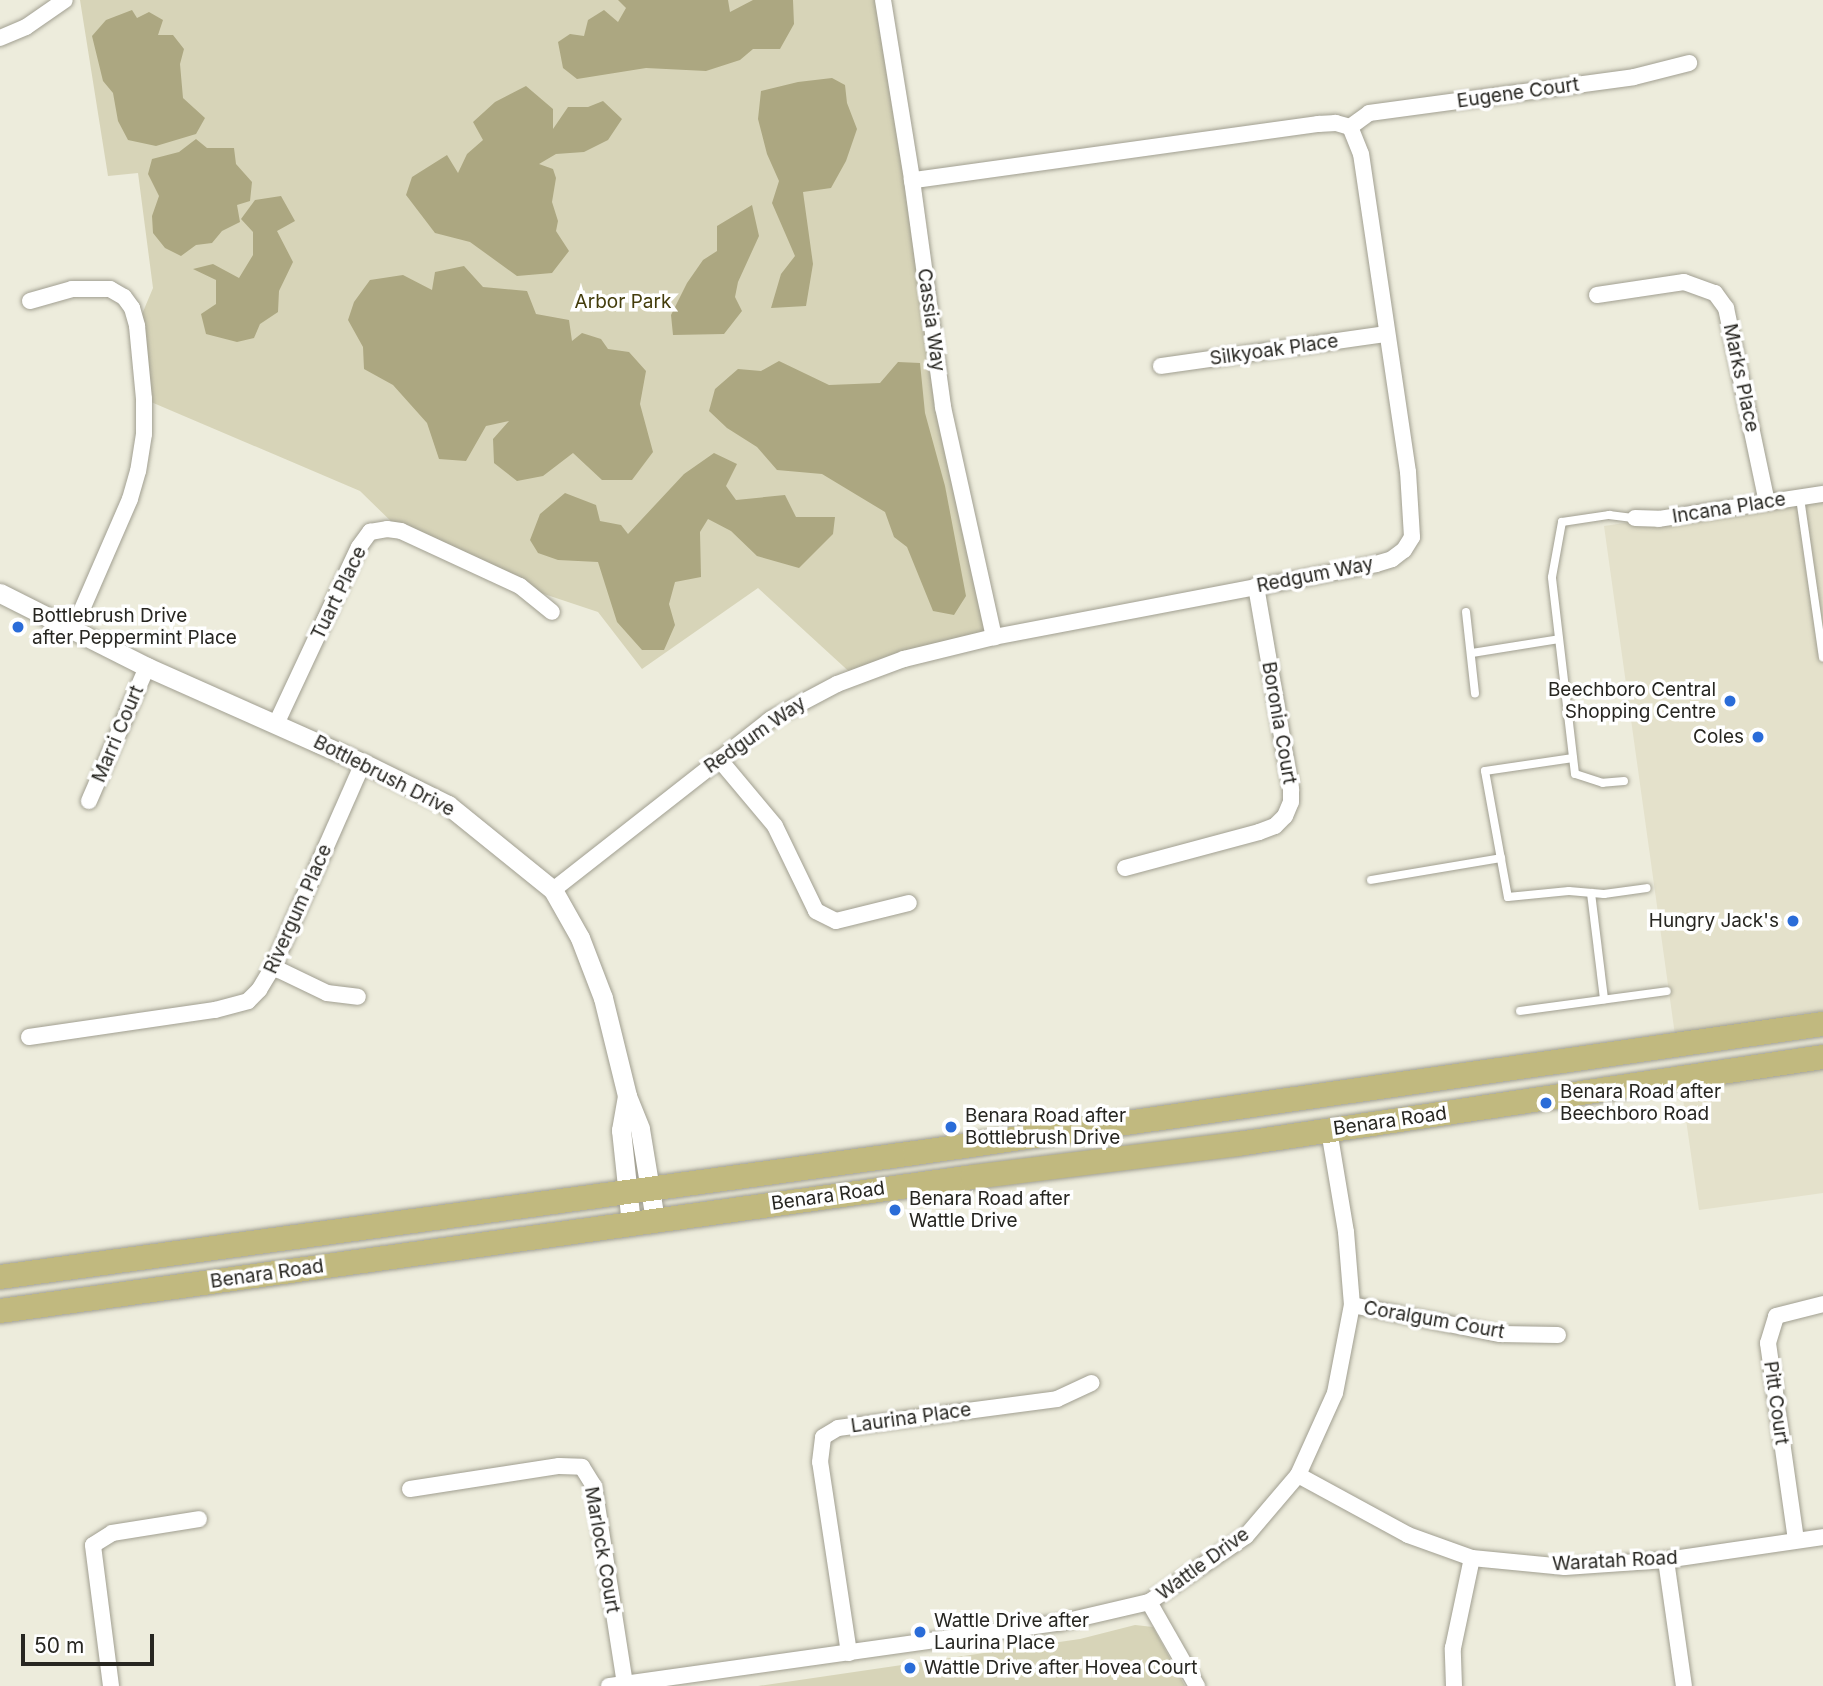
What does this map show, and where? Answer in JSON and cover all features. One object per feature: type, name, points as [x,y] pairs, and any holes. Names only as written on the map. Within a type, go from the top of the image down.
[{"type":"main road","points":[[1748,1035],[1796,1014],[1823,1011]]},
{"type":"main road","name":"Benara Road","points":[[0,1311],[1329,1130],[1671,1079],[1719,1040],[1823,1024]]},
{"type":"main road","name":"Benara Road","points":[[0,1277],[651,1190],[1667,1048],[1723,1072],[1823,1058]]},
{"type":"main road","points":[[1324,1096],[1329,1130]]},
{"type":"main road","points":[[968,1146],[972,1177]]},
{"type":"main road","points":[[219,1247],[224,1280]]},
{"type":"street","points":[[0,38],[34,23],[65,0]]},
{"type":"street","name":"Cassia Way","points":[[883,0],[912,180],[943,407],[994,637]]},
{"type":"street","name":"Eugene Court","points":[[1350,127],[1369,113],[1634,77],[1689,63]]},
{"type":"street","points":[[912,180],[1318,124],[1336,123],[1350,127]]},
{"type":"street","name":"Redgum Way","points":[[553,890],[771,719],[837,684],[904,659],[994,637],[1392,559],[1404,550],[1412,537],[1408,472],[1362,154],[1350,127]]},
{"type":"street","name":"Marks Place","points":[[1597,295],[1684,282],[1715,293],[1727,309],[1767,502]]},
{"type":"street","points":[[30,301],[72,289],[110,289],[124,297],[132,308],[137,326],[144,398],[138,471],[130,499],[73,630]]},
{"type":"street","name":"Silkyoak Place","points":[[1161,366],[1386,334]]},
{"type":"street","name":"Incana Place","points":[[1635,518],[1659,519],[1823,494]]},
{"type":"street","name":"Tuart Place","points":[[276,724],[359,547],[370,533],[387,529],[401,531],[520,586],[552,612]]},
{"type":"street","name":"Boronia Court","points":[[1125,868],[1259,832],[1275,826],[1285,816],[1291,802],[1291,789],[1256,586]]},
{"type":"street","name":"Bottlebrush Drive","points":[[0,593],[147,667],[363,763],[448,805],[553,890],[580,938],[604,998],[627,1096],[640,1129],[651,1190],[643,1222]]},
{"type":"street","name":"Marri Court","points":[[89,801],[147,667]]},
{"type":"street","points":[[719,759],[775,826],[816,911],[836,921],[909,903]]},
{"type":"street","name":"Rivergum Place","points":[[29,1037],[234,1006],[248,1001],[259,990],[273,967],[363,763]]},
{"type":"street","points":[[273,967],[327,993],[358,997]]},
{"type":"street","name":"Bottlebrush Drive","points":[[627,1096],[621,1130],[626,1193],[643,1222]]},
{"type":"street","name":"Wattle Drive","points":[[617,1684],[1059,1623],[1149,1602],[1246,1536],[1298,1475],[1335,1393],[1352,1305],[1346,1233],[1329,1130]]},
{"type":"street","name":"Pitt Court","points":[[1796,1540],[1768,1343],[1776,1316],[1823,1304]]},
{"type":"street","name":"Coralgum Court","points":[[1352,1305],[1500,1334],[1558,1335]]},
{"type":"street","name":"Laurina Place","points":[[849,1653],[820,1462],[823,1437],[838,1428],[1057,1399],[1091,1382]]},
{"type":"street","name":"Marlock Court","points":[[410,1489],[559,1466],[582,1467],[594,1486],[617,1684]]},
{"type":"street","name":"Waratah Road","points":[[1298,1475],[1408,1535],[1472,1558],[1565,1567],[1666,1560],[1823,1537]]},
{"type":"street","points":[[111,1686],[93,1545],[112,1532],[199,1519]]},
{"type":"street","points":[[1454,1686],[1453,1648],[1472,1558]]},
{"type":"street","points":[[1666,1560],[1684,1686]]},
{"type":"street","points":[[1149,1602],[1197,1686]]},
{"type":"lane","points":[[1800,498],[1823,657]]},
{"type":"lane","points":[[1624,781],[1604,783],[1575,774],[1552,577],[1562,522],[1609,515],[1635,518]]},
{"type":"lane","points":[[1466,612],[1475,694]]},
{"type":"lane","points":[[1472,653],[1559,639]]},
{"type":"lane","points":[[1573,758],[1485,771],[1508,897],[1647,888]]},
{"type":"lane","points":[[1371,880],[1502,858]]},
{"type":"lane","points":[[1591,893],[1604,999]]},
{"type":"lane","points":[[1520,1011],[1667,991]]},
{"type":"shaded area","points":[[618,0],[728,0],[730,12],[753,0],[793,0],[794,24],[780,49],[753,49],[740,60],[706,71],[646,68],[577,79],[563,68],[558,42],[570,34],[584,36],[588,20],[604,10],[618,22],[626,8]]},
{"type":"shaded area","points":[[132,10],[137,18],[149,12],[163,20],[158,35],[173,35],[184,49],[180,64],[183,98],[205,118],[196,134],[156,146],[128,140],[118,121],[113,93],[103,81],[92,36],[106,20]]},
{"type":"shaded area","points":[[832,78],[845,85],[847,103],[857,129],[846,161],[831,188],[803,192],[813,264],[806,306],[771,308],[781,274],[795,256],[772,203],[779,181],[767,154],[758,119],[761,91],[798,82]]},
{"type":"shaded area","points":[[526,86],[553,109],[553,129],[568,107],[588,107],[603,101],[622,119],[608,140],[584,152],[556,154],[539,164],[553,169],[556,178],[552,202],[558,221],[556,231],[569,251],[552,273],[517,276],[470,242],[435,233],[406,195],[412,177],[447,155],[458,173],[467,154],[483,140],[473,122],[495,102]]},
{"type":"shaded area","points":[[196,139],[207,148],[234,148],[236,164],[252,182],[250,201],[237,205],[240,222],[222,231],[212,243],[196,245],[181,256],[165,248],[153,233],[152,216],[159,196],[148,174],[152,159],[179,152]]},
{"type":"shaded area","points":[[281,196],[295,221],[277,231],[293,262],[279,291],[278,312],[260,324],[254,338],[237,342],[206,334],[201,314],[216,304],[216,280],[193,269],[213,264],[239,278],[253,255],[253,232],[241,219],[255,200]]},
{"type":"shaded area","points":[[752,205],[759,236],[738,282],[735,297],[742,311],[724,334],[673,335],[671,315],[687,283],[703,260],[717,251],[717,226]]},
{"type":"shaded area","points":[[464,266],[483,287],[527,291],[536,314],[569,320],[572,341],[582,333],[601,339],[608,349],[629,352],[646,371],[640,404],[653,452],[632,480],[602,480],[573,453],[543,476],[517,481],[494,463],[493,439],[509,421],[486,426],[466,461],[439,459],[427,423],[393,385],[364,369],[363,347],[348,320],[354,302],[370,280],[403,275],[432,290],[435,272]]},
{"type":"shaded area","points":[[779,361],[829,385],[880,383],[898,362],[920,363],[925,413],[945,486],[966,596],[954,615],[933,611],[907,547],[894,537],[885,512],[822,474],[777,470],[757,447],[727,428],[709,411],[715,389],[738,369],[761,371]]},
{"type":"shaded area","points":[[714,453],[737,464],[726,486],[736,500],[785,495],[796,517],[835,517],[833,534],[799,568],[757,556],[731,531],[708,519],[700,532],[701,577],[675,582],[669,604],[675,625],[664,650],[642,650],[617,622],[598,562],[558,560],[538,553],[530,540],[540,514],[565,493],[596,505],[600,521],[621,525],[628,534],[684,474]]},
{"type":"shaded area","points":[[1823,494],[1823,1011],[1796,1014],[1748,1035],[1675,1035],[1604,526]]},
{"type":"shaded area","points":[[1823,1057],[1823,1193],[1699,1210],[1680,1078]]},
{"type":"green space","name":"Arbor Park","points":[[80,0],[883,0],[943,407],[994,637],[855,677],[758,588],[642,669],[598,612],[520,586],[401,531],[360,491],[144,399],[137,326],[153,288],[138,173],[108,176]]},
{"type":"green space","points":[[1135,1625],[1153,1627],[1185,1686],[758,1686],[1080,1639]]},
{"type":"place","name":"Bottlebrush Drive after Peppermint Place","points":[[18,627]]},
{"type":"place","name":"Beechboro Central Shopping Centre","points":[[1730,701]]},
{"type":"place","name":"Coles","points":[[1758,737]]},
{"type":"place","name":"Hungry Jack's","points":[[1793,921]]},
{"type":"place","name":"Benara Road after Beechboro Road","points":[[1546,1103]]},
{"type":"place","name":"Benara Road after Bottlebrush Drive","points":[[951,1127]]},
{"type":"place","name":"Benara Road after Wattle Drive","points":[[895,1210]]},
{"type":"place","name":"Wattle Drive after Laurina Place","points":[[920,1632]]},
{"type":"place","name":"Wattle Drive after Hovea Court","points":[[910,1668]]}]
